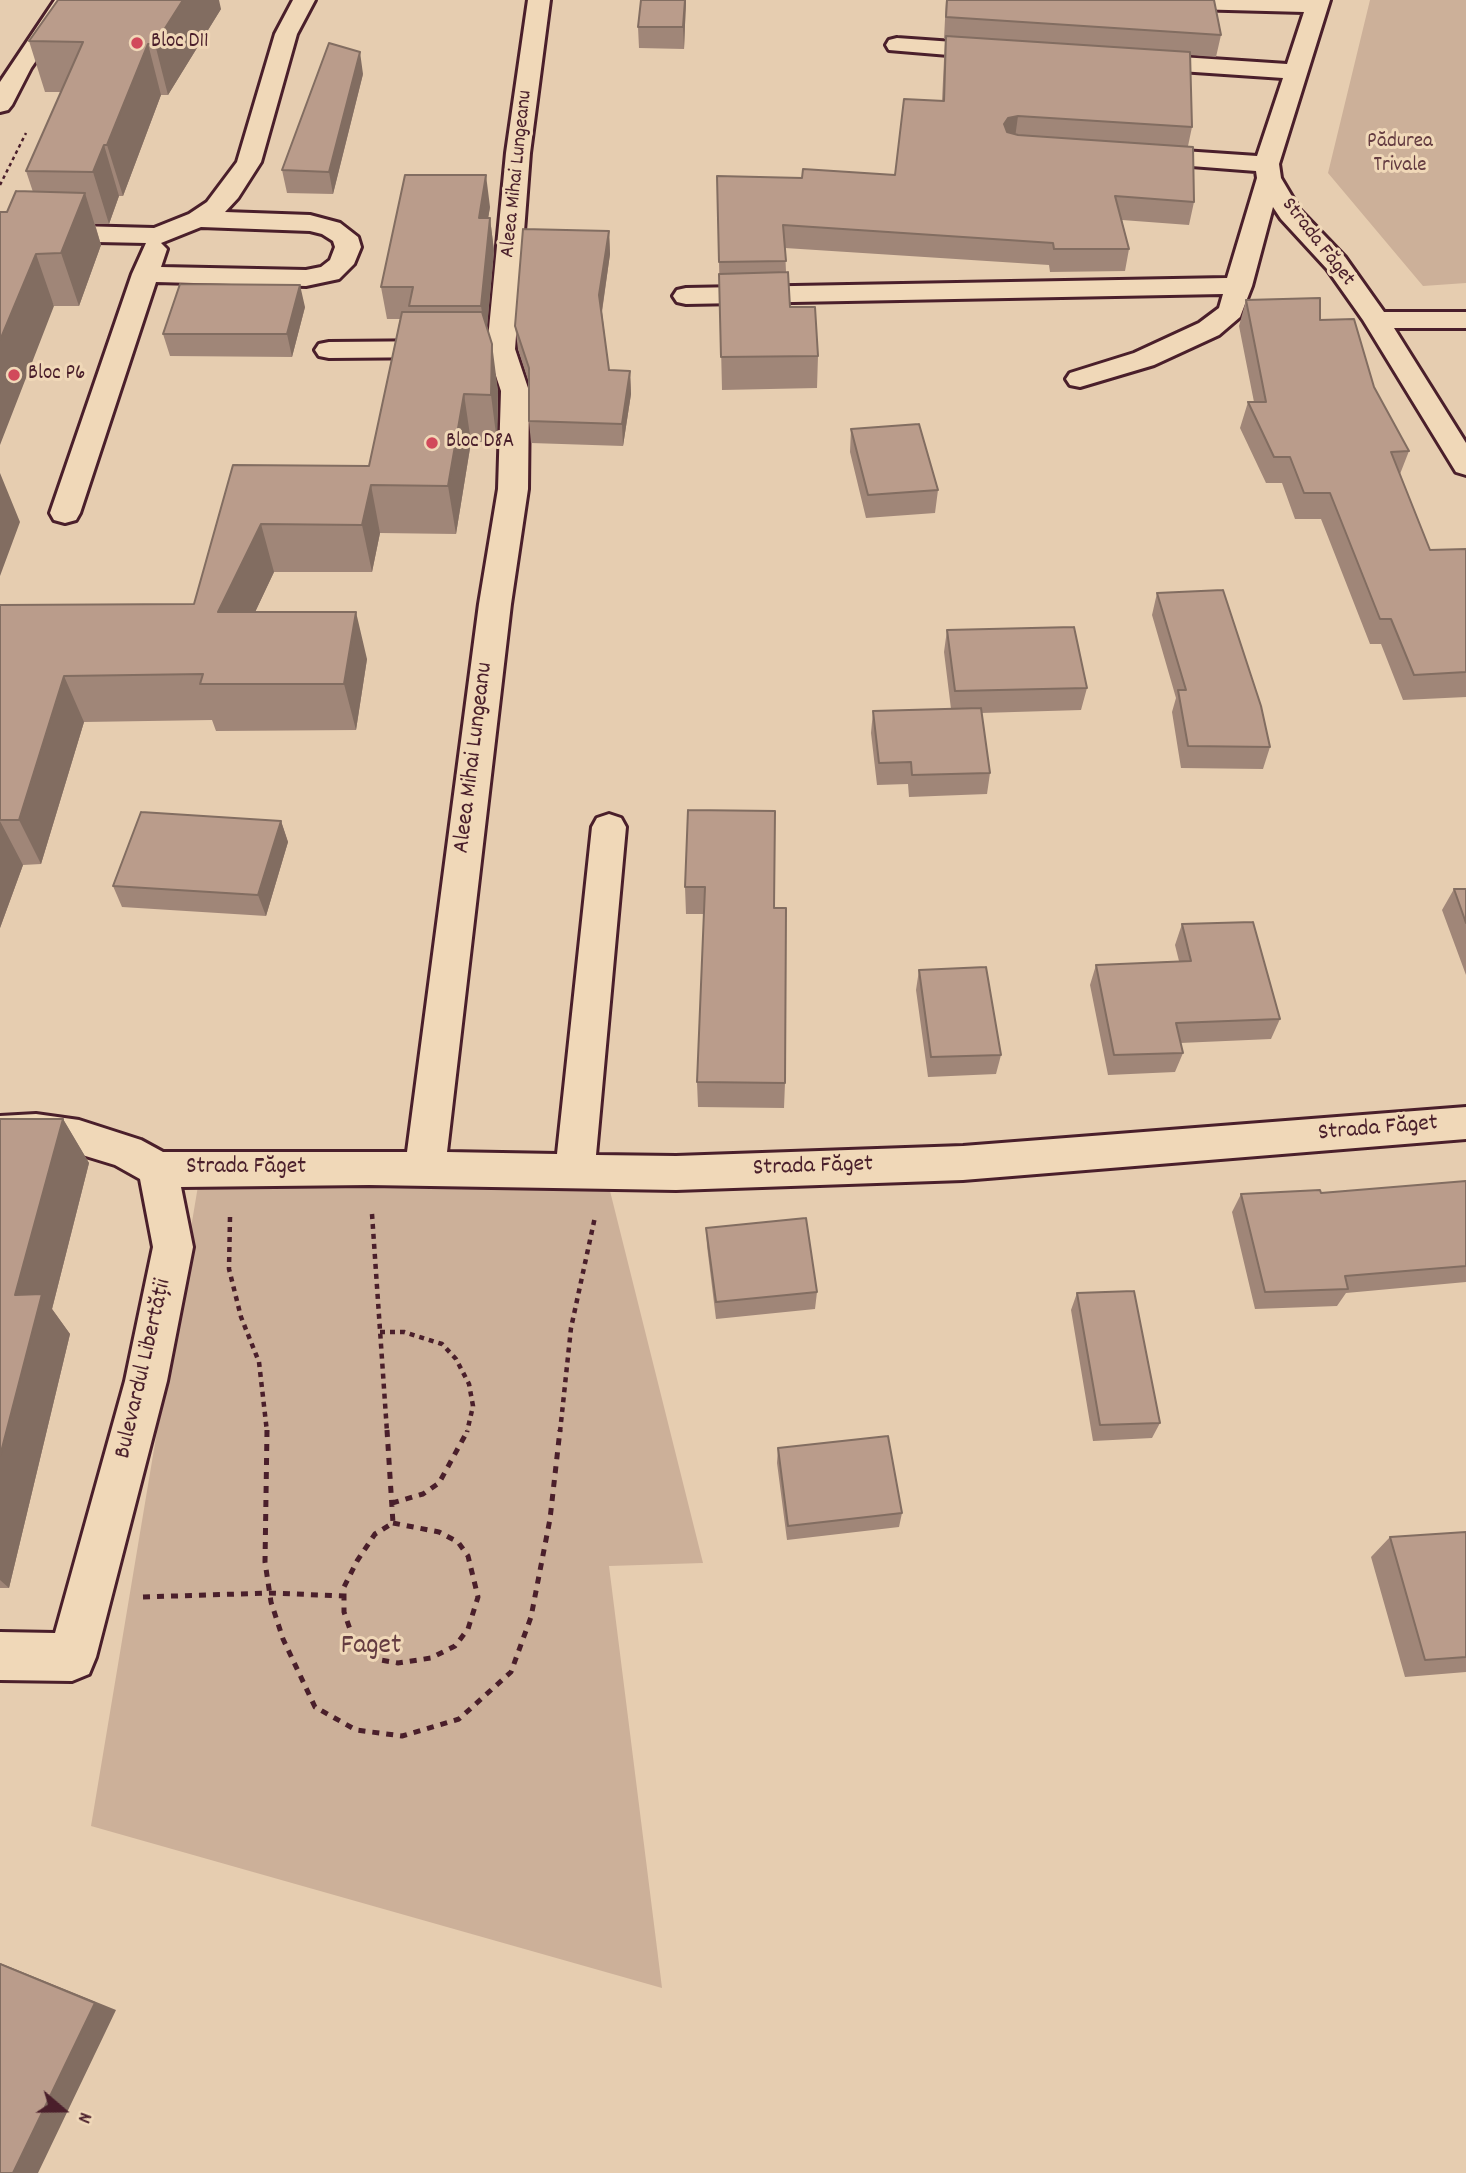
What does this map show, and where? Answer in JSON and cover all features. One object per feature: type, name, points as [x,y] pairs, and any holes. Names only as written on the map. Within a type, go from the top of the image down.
[{"type":"street","points":[[0,105],[31,49],[66,0]]},
{"type":"street","points":[[0,232],[158,236],[198,219],[229,193],[249,162],[286,34],[304,0]]},
{"type":"street","name":"Aleea Mihai Lungeanu","points":[[425,1169],[495,604],[513,489],[515,391],[501,349],[518,153],[539,0]]},
{"type":"street","points":[[1080,379],[1144,359],[1209,329],[1231,310],[1268,171],[1318,3],[1115,0]]},
{"type":"street","points":[[897,45],[1020,53]]},
{"type":"street","points":[[1115,60],[1297,72]]},
{"type":"street","points":[[1122,154],[1268,171]]},
{"type":"street","name":"Strada Făget","points":[[1268,171],[1290,214],[1336,263],[1376,320],[1466,466]]},
{"type":"street","points":[[145,274],[306,278],[330,273],[341,264],[348,247],[345,237],[331,228],[310,223],[198,219]]},
{"type":"street","points":[[65,513],[158,236]]},
{"type":"street","points":[[686,296],[1239,286]]},
{"type":"street","points":[[1376,320],[1466,320]]},
{"type":"street","points":[[329,350],[501,349]]},
{"type":"street","points":[[589,1171],[609,827]]},
{"type":"street","name":"Strada Făget","points":[[158,1169],[237,1171],[369,1168],[676,1173],[963,1163],[1466,1123]]},
{"type":"street","points":[[0,1133],[36,1131],[79,1137],[127,1152],[158,1169]]},
{"type":"street","name":"Bulevardul Libertății","points":[[0,1657],[72,1657],[146,1381],[173,1247],[158,1169]]},
{"type":"path","points":[[369,1168],[393,1523]]},
{"type":"path","points":[[237,1171],[229,1224],[229,1269],[241,1317],[259,1362],[267,1428],[264,1562],[283,1639],[315,1707],[356,1730],[402,1736],[459,1719],[511,1672],[531,1618],[548,1531],[589,1171]]},
{"type":"path","points":[[380,1332],[404,1332],[442,1344],[456,1359],[469,1384],[473,1406],[467,1433],[439,1483],[423,1494],[391,1503]]},
{"type":"path","points":[[393,1523],[439,1532],[458,1542],[468,1556],[478,1597],[468,1629],[455,1646],[431,1658],[398,1663],[375,1659],[354,1641],[344,1612],[344,1587],[353,1569],[375,1534],[393,1523]]},
{"type":"path","points":[[87,1599],[270,1593],[345,1596]]},
{"type":"green space","name":"Pădurea Trivale","points":[[1370,0],[1466,0],[1466,283],[1423,286],[1328,173]]},
{"type":"green space","name":"Faget","points":[[199,1180],[610,1191],[703,1563],[609,1566],[662,1988],[91,1826]]},
{"type":"building","points":[[58,0],[183,0],[155,44],[148,44],[107,145],[104,145],[93,172],[26,171],[83,42],[29,41]]},
{"type":"building","points":[[641,0],[685,0],[683,27],[638,27]]},
{"type":"building","points":[[947,0],[1214,0],[1221,35],[946,17]]},
{"type":"building","points":[[946,36],[1190,52],[1192,127],[1018,116],[1008,118],[1004,124],[1007,132],[1018,135],[1193,147],[1194,202],[1115,196],[1129,249],[1054,249],[1053,243],[783,225],[786,261],[719,262],[717,176],[802,178],[803,169],[895,175],[904,99],[944,101]]},
{"type":"building","points":[[329,43],[360,52],[329,172],[282,170]]},
{"type":"building","points":[[405,175],[486,175],[479,218],[490,218],[481,306],[409,306],[413,287],[381,287]]},
{"type":"building","points":[[16,191],[85,193],[61,253],[36,254],[0,340],[0,212],[7,212]]},
{"type":"building","points":[[523,229],[609,231],[599,295],[609,370],[630,371],[622,424],[529,421],[529,368],[515,326]]},
{"type":"building","points":[[788,272],[790,307],[815,307],[818,356],[721,357],[719,274]]},
{"type":"building","points":[[180,284],[300,285],[287,334],[163,334]]},
{"type":"building","points":[[1320,298],[1320,320],[1354,319],[1374,387],[1409,451],[1391,452],[1430,550],[1466,549],[1466,672],[1414,675],[1391,619],[1380,619],[1330,493],[1304,493],[1290,457],[1274,457],[1248,402],[1266,402],[1246,300]]},
{"type":"building","points":[[402,312],[482,312],[492,344],[491,395],[464,394],[448,486],[371,485],[362,525],[261,524],[218,612],[356,612],[344,684],[200,684],[203,674],[64,676],[19,820],[0,820],[0,605],[194,604],[233,465],[369,466]]},
{"type":"building","points":[[919,424],[938,490],[868,495],[851,429]]},
{"type":"building","points":[[1223,590],[1261,706],[1270,747],[1188,746],[1178,690],[1186,690],[1157,593]]},
{"type":"building","points":[[1074,627],[1087,688],[955,691],[947,630]]},
{"type":"building","points":[[981,708],[990,773],[912,775],[911,762],[879,763],[873,711]]},
{"type":"building","points":[[688,810],[775,811],[774,908],[786,908],[785,1083],[697,1082],[705,887],[685,887]]},
{"type":"building","points":[[141,812],[281,821],[258,895],[113,886]]},
{"type":"building","points":[[1454,889],[1466,889],[1466,923]]},
{"type":"building","points":[[1253,922],[1280,1019],[1176,1023],[1183,1053],[1114,1055],[1096,965],[1191,961],[1182,924]]},
{"type":"building","points":[[986,967],[1001,1055],[931,1057],[919,970]]},
{"type":"building","points":[[0,1119],[63,1119],[15,1295],[42,1294],[0,1456]]},
{"type":"building","points":[[1466,1181],[1466,1266],[1345,1276],[1348,1289],[1265,1292],[1241,1194],[1320,1190],[1321,1193]]},
{"type":"building","points":[[806,1218],[817,1292],[716,1302],[706,1228]]},
{"type":"building","points":[[1134,1291],[1160,1423],[1100,1425],[1077,1293]]},
{"type":"building","points":[[888,1436],[902,1513],[788,1526],[778,1448]]},
{"type":"building","points":[[1466,1532],[1466,1657],[1425,1660],[1390,1537]]},
{"type":"building","points":[[0,1964],[95,2003],[13,2173],[0,2173]]},
{"type":"place","name":"Bloc D11","points":[[137,43]]},
{"type":"place","name":"Bloc P6","points":[[14,375]]},
{"type":"place","name":"Bloc D8A","points":[[432,443]]}]
